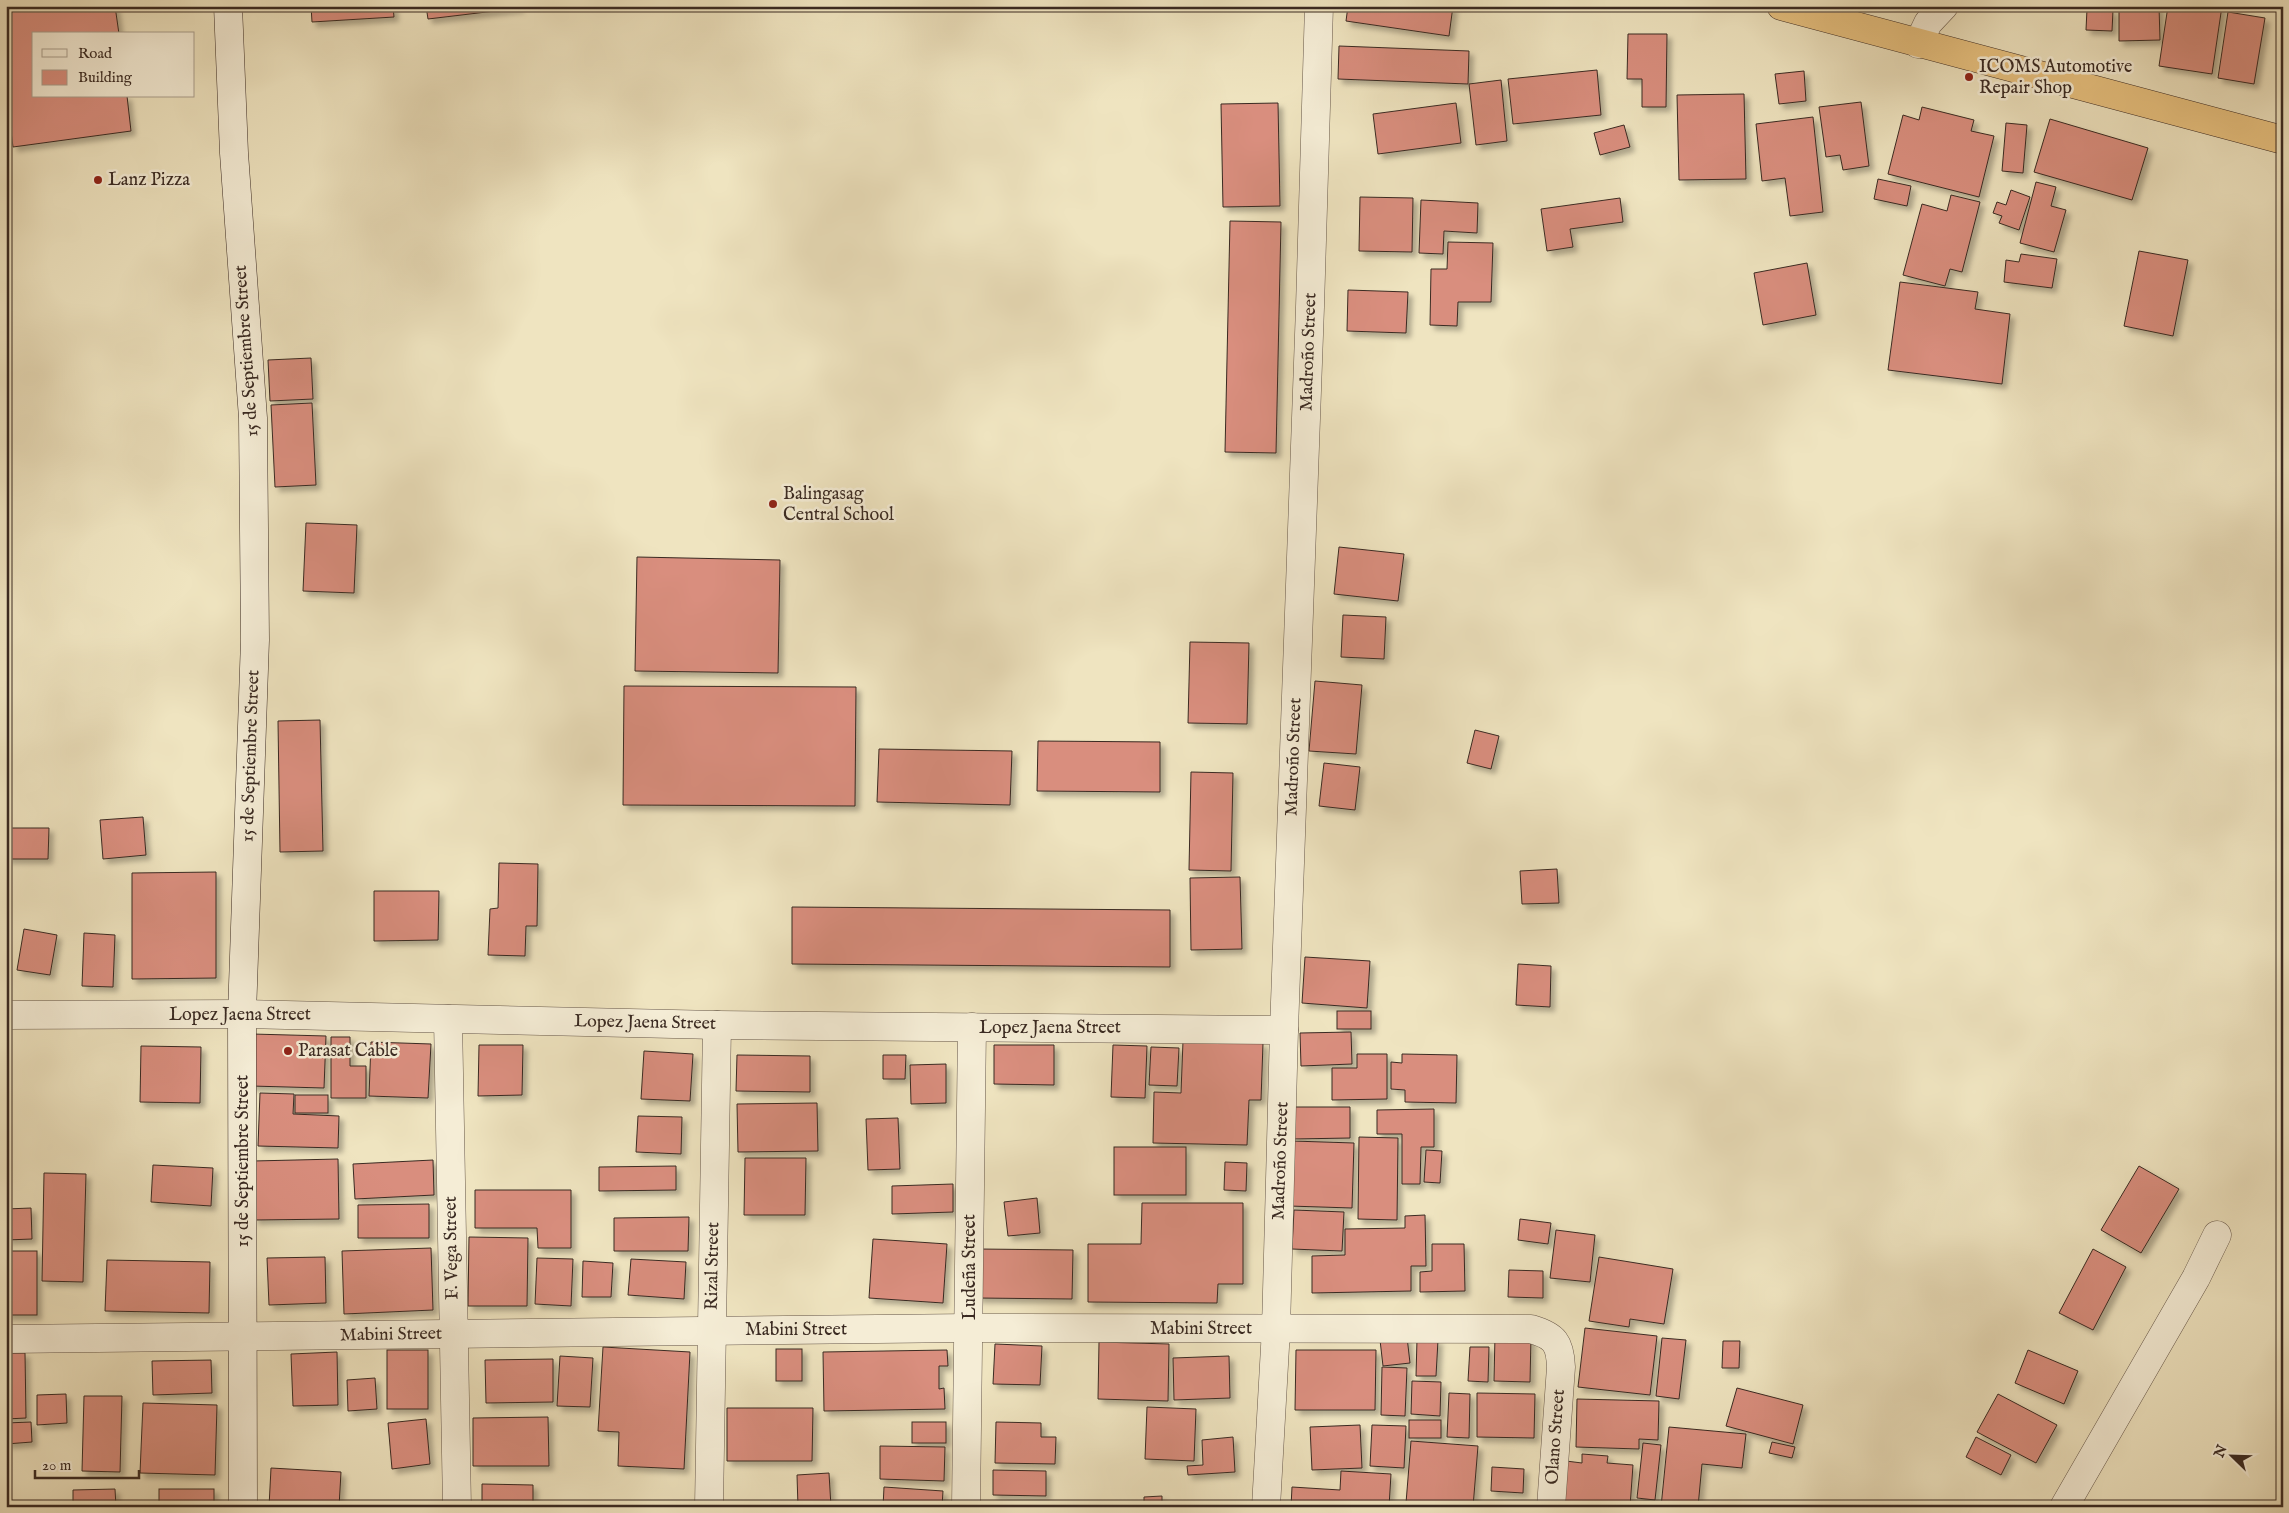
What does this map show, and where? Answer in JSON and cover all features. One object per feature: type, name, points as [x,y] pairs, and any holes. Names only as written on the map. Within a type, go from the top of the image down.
[{"type":"highway","points":[[1781,6],[2283,140]]},
{"type":"street","name":"15 de Septiembre Street","points":[[228,6],[234,154],[253,418],[255,640],[242,1014],[243,1507]]},
{"type":"street","name":"Madroño Street","points":[[1266,1507],[1276,1329],[1284,1030],[1319,6]]},
{"type":"street","points":[[1918,44],[1928,23],[1944,6]]},
{"type":"street","name":"Lopez Jaena Street","points":[[6,1015],[242,1014],[717,1024],[1284,1030]]},
{"type":"street","name":"F. Vega Street","points":[[448,1019],[458,1507]]},
{"type":"street","name":"Rizal Street","points":[[709,1507],[717,1024]]},
{"type":"street","name":"Ludeña Street","points":[[966,1507],[972,1027]]},
{"type":"street","points":[[2064,1507],[2196,1278],[2217,1236]]},
{"type":"street","name":"Mabini Street","points":[[6,1340],[969,1328],[1531,1329],[1545,1333],[1556,1341],[1560,1352],[1561,1367]]},
{"type":"street","name":"Olano Street","points":[[1552,1507],[1561,1367]]},
{"type":"building","points":[[6,6],[115,6],[119,32],[32,32],[32,98],[127,98],[131,131],[13,147],[6,93]]},
{"type":"building","points":[[311,6],[393,6],[394,17],[312,22]]},
{"type":"building","points":[[426,6],[519,6],[520,8],[428,19]]},
{"type":"building","points":[[1348,6],[1453,6],[1449,36],[1346,21]]},
{"type":"building","points":[[2119,6],[2159,6],[2160,40],[2119,41]]},
{"type":"building","points":[[2168,6],[2222,6],[2212,74],[2159,66]]},
{"type":"building","points":[[2087,9],[2113,10],[2112,31],[2086,30]]},
{"type":"building","points":[[2228,12],[2265,18],[2254,84],[2218,78]]},
{"type":"building","points":[[1628,34],[1667,34],[1666,107],[1642,107],[1642,79],[1627,79]]},
{"type":"building","points":[[1339,46],[1469,51],[1468,84],[1338,79]]},
{"type":"building","points":[[1597,70],[1601,115],[1513,124],[1508,79]]},
{"type":"building","points":[[1804,71],[1806,101],[1779,104],[1775,74]]},
{"type":"building","points":[[1501,80],[1507,141],[1476,145],[1469,84]]},
{"type":"building","points":[[1744,94],[1746,179],[1679,180],[1677,95]]},
{"type":"building","points":[[1861,102],[1869,166],[1843,170],[1840,155],[1826,157],[1819,107]]},
{"type":"building","points":[[1278,103],[1280,206],[1223,207],[1221,104]]},
{"type":"building","points":[[1456,103],[1461,143],[1378,154],[1373,114]]},
{"type":"building","points":[[1922,107],[1974,120],[1971,131],[1994,136],[1979,197],[1888,174],[1903,115],[1919,120]]},
{"type":"building","points":[[1813,117],[1823,212],[1790,216],[1785,178],[1762,181],[1756,124]]},
{"type":"building","points":[[2050,119],[2148,148],[2132,200],[2034,172]]},
{"type":"building","points":[[2006,123],[2027,125],[2023,173],[2002,171]]},
{"type":"building","points":[[1624,125],[1630,147],[1600,155],[1594,133]]},
{"type":"building","points":[[1878,179],[1911,186],[1907,206],[1874,199]]},
{"type":"building","points":[[2036,182],[2056,187],[2051,206],[2066,210],[2054,252],[2020,243]]},
{"type":"building","points":[[2011,190],[2030,197],[2019,230],[1999,223],[2002,216],[1993,213],[1997,202],[2006,205]]},
{"type":"building","points":[[1951,195],[1980,202],[1962,272],[1950,269],[1945,286],[1903,275],[1922,204],[1947,211]]},
{"type":"building","points":[[1360,197],[1413,198],[1412,252],[1359,251]]},
{"type":"building","points":[[1620,198],[1623,222],[1570,229],[1573,247],[1547,251],[1541,209]]},
{"type":"building","points":[[1421,200],[1478,203],[1477,233],[1444,231],[1443,254],[1419,253]]},
{"type":"building","points":[[1230,221],[1281,222],[1276,453],[1225,452]]},
{"type":"building","points":[[1448,242],[1493,243],[1491,302],[1458,302],[1457,326],[1430,325],[1431,269],[1447,269]]},
{"type":"building","points":[[2139,251],[2188,260],[2173,336],[2124,326]]},
{"type":"building","points":[[2021,254],[2057,259],[2052,288],[2004,282],[2006,260],[2019,262]]},
{"type":"building","points":[[1807,263],[1816,315],[1763,325],[1754,273]]},
{"type":"building","points":[[1900,282],[1978,292],[1975,309],[2010,314],[2002,384],[1888,370]]},
{"type":"building","points":[[1348,290],[1408,292],[1406,333],[1347,331]]},
{"type":"building","points":[[311,358],[313,399],[270,401],[268,360]]},
{"type":"building","points":[[312,403],[316,485],[275,487],[271,405]]},
{"type":"building","points":[[306,523],[357,525],[354,593],[303,591]]},
{"type":"building","points":[[1339,547],[1404,554],[1398,601],[1334,594]]},
{"type":"building","points":[[637,557],[780,560],[778,673],[635,671]]},
{"type":"building","points":[[1343,615],[1386,617],[1384,659],[1341,657]]},
{"type":"building","points":[[1190,642],[1249,643],[1247,724],[1188,723]]},
{"type":"building","points":[[1315,681],[1362,685],[1356,754],[1309,751]]},
{"type":"building","points":[[624,686],[856,687],[855,806],[623,805]]},
{"type":"building","points":[[320,720],[323,851],[280,852],[278,721]]},
{"type":"building","points":[[1475,730],[1499,736],[1491,769],[1467,763]]},
{"type":"building","points":[[1038,741],[1160,742],[1160,792],[1037,791]]},
{"type":"building","points":[[879,749],[1012,751],[1010,805],[877,802]]},
{"type":"building","points":[[1324,763],[1360,767],[1355,810],[1319,806]]},
{"type":"building","points":[[1191,772],[1233,773],[1231,871],[1189,870]]},
{"type":"building","points":[[143,817],[146,855],[103,859],[100,820]]},
{"type":"building","points":[[7,828],[49,828],[48,859],[6,859]]},
{"type":"building","points":[[499,863],[538,864],[537,926],[526,926],[525,956],[488,955],[490,909],[498,908]]},
{"type":"building","points":[[1557,869],[1559,903],[1522,904],[1520,871]]},
{"type":"building","points":[[216,872],[216,978],[132,979],[132,873]]},
{"type":"building","points":[[1240,877],[1242,949],[1191,950],[1190,878]]},
{"type":"building","points":[[374,891],[439,891],[438,940],[374,941]]},
{"type":"building","points":[[792,907],[1170,910],[1170,967],[792,964]]},
{"type":"building","points":[[24,929],[57,935],[50,975],[17,970]]},
{"type":"building","points":[[84,933],[115,935],[113,987],[82,986]]},
{"type":"building","points":[[1305,957],[1370,961],[1367,1008],[1302,1003]]},
{"type":"building","points":[[1518,964],[1551,966],[1550,1007],[1516,1005]]},
{"type":"building","points":[[1337,1011],[1371,1011],[1371,1029],[1337,1029]]},
{"type":"building","points":[[1351,1032],[1352,1064],[1301,1066],[1300,1033]]},
{"type":"building","points":[[252,1034],[326,1036],[324,1088],[251,1086]]},
{"type":"building","points":[[331,1037],[350,1037],[350,1066],[366,1066],[366,1098],[331,1098]]},
{"type":"building","points":[[1183,1041],[1263,1043],[1261,1100],[1249,1100],[1247,1145],[1153,1143],[1154,1092],[1181,1093]]},
{"type":"building","points":[[371,1042],[431,1044],[428,1098],[369,1096]]},
{"type":"building","points":[[479,1045],[523,1045],[522,1095],[478,1096]]},
{"type":"building","points":[[994,1045],[1054,1045],[1054,1085],[994,1084]]},
{"type":"building","points":[[1113,1045],[1147,1046],[1145,1098],[1111,1097]]},
{"type":"building","points":[[141,1046],[201,1047],[200,1103],[140,1102]]},
{"type":"building","points":[[1151,1047],[1179,1048],[1177,1086],[1149,1085]]},
{"type":"building","points":[[644,1051],[693,1054],[690,1101],[641,1099]]},
{"type":"building","points":[[1357,1054],[1387,1054],[1387,1099],[1332,1100],[1332,1068],[1357,1068]]},
{"type":"building","points":[[1402,1054],[1457,1055],[1456,1103],[1405,1102],[1405,1090],[1391,1089],[1391,1062],[1402,1063]]},
{"type":"building","points":[[737,1055],[810,1056],[810,1092],[736,1091]]},
{"type":"building","points":[[883,1055],[906,1055],[905,1079],[883,1079]]},
{"type":"building","points":[[946,1064],[946,1103],[911,1104],[910,1065]]},
{"type":"building","points":[[260,1093],[294,1094],[293,1114],[339,1116],[338,1148],[258,1146]]},
{"type":"building","points":[[295,1095],[328,1095],[328,1113],[295,1113]]},
{"type":"building","points":[[817,1103],[818,1151],[738,1152],[737,1104]]},
{"type":"building","points":[[1293,1107],[1350,1107],[1350,1138],[1293,1139]]},
{"type":"building","points":[[1434,1109],[1434,1147],[1421,1147],[1420,1184],[1402,1184],[1402,1134],[1377,1134],[1377,1110]]},
{"type":"building","points":[[638,1116],[682,1117],[681,1154],[636,1152]]},
{"type":"building","points":[[898,1118],[900,1169],[868,1170],[866,1119]]},
{"type":"building","points":[[1359,1137],[1398,1138],[1397,1220],[1358,1219]]},
{"type":"building","points":[[1292,1141],[1354,1143],[1352,1208],[1289,1206]]},
{"type":"building","points":[[1114,1147],[1186,1147],[1186,1195],[1114,1195]]},
{"type":"building","points":[[1426,1150],[1442,1151],[1440,1183],[1424,1182]]},
{"type":"building","points":[[745,1158],[806,1158],[805,1215],[744,1215]]},
{"type":"building","points":[[338,1159],[339,1219],[254,1220],[253,1161]]},
{"type":"building","points":[[433,1160],[434,1195],[355,1199],[353,1164]]},
{"type":"building","points":[[1225,1162],[1247,1163],[1246,1191],[1224,1190]]},
{"type":"building","points":[[153,1165],[213,1168],[211,1206],[151,1202]]},
{"type":"building","points":[[676,1166],[676,1190],[599,1191],[599,1167]]},
{"type":"building","points":[[2139,1166],[2179,1189],[2141,1253],[2101,1230]]},
{"type":"building","points":[[44,1173],[86,1174],[83,1282],[42,1281]]},
{"type":"building","points":[[953,1184],[953,1212],[892,1214],[892,1186]]},
{"type":"building","points":[[475,1190],[571,1190],[571,1248],[538,1248],[537,1228],[475,1228]]},
{"type":"building","points":[[1037,1198],[1040,1233],[1008,1236],[1004,1202]]},
{"type":"building","points":[[1142,1203],[1243,1203],[1243,1284],[1218,1284],[1217,1303],[1088,1302],[1088,1244],[1141,1244]]},
{"type":"building","points":[[429,1204],[429,1238],[358,1238],[358,1205]]},
{"type":"building","points":[[31,1208],[32,1239],[6,1240],[6,1209]]},
{"type":"building","points":[[1294,1210],[1344,1212],[1342,1251],[1292,1249]]},
{"type":"building","points":[[1425,1215],[1426,1266],[1411,1266],[1411,1291],[1312,1293],[1312,1256],[1345,1255],[1345,1229],[1405,1228],[1405,1216]]},
{"type":"building","points":[[689,1217],[688,1251],[614,1251],[614,1218]]},
{"type":"building","points":[[1520,1219],[1551,1223],[1548,1244],[1518,1240]]},
{"type":"building","points":[[1556,1230],[1595,1235],[1590,1282],[1550,1278]]},
{"type":"building","points":[[469,1237],[528,1238],[527,1306],[468,1306]]},
{"type":"building","points":[[873,1239],[947,1244],[943,1303],[869,1298]]},
{"type":"building","points":[[1432,1244],[1464,1244],[1465,1291],[1420,1292],[1420,1272],[1432,1271]]},
{"type":"building","points":[[431,1248],[433,1310],[344,1314],[342,1251]]},
{"type":"building","points":[[978,1249],[1073,1250],[1072,1299],[977,1298]]},
{"type":"building","points":[[2093,1249],[2126,1267],[2093,1330],[2059,1313]]},
{"type":"building","points":[[6,1251],[37,1251],[37,1315],[6,1315]]},
{"type":"building","points":[[325,1257],[326,1303],[269,1305],[267,1258]]},
{"type":"building","points":[[1599,1257],[1673,1269],[1664,1324],[1630,1319],[1629,1327],[1589,1321]]},
{"type":"building","points":[[537,1258],[573,1259],[571,1306],[535,1304]]},
{"type":"building","points":[[631,1259],[686,1262],[684,1299],[628,1295]]},
{"type":"building","points":[[107,1260],[210,1262],[209,1313],[105,1311]]},
{"type":"building","points":[[583,1261],[613,1263],[611,1297],[582,1297]]},
{"type":"building","points":[[1509,1270],[1543,1271],[1543,1298],[1508,1297]]},
{"type":"building","points":[[1585,1328],[1657,1336],[1650,1395],[1578,1387]]},
{"type":"building","points":[[1495,1335],[1531,1336],[1530,1382],[1494,1381]]},
{"type":"building","points":[[1407,1337],[1410,1363],[1383,1366],[1380,1340]]},
{"type":"building","points":[[1662,1338],[1686,1340],[1679,1399],[1656,1396]]},
{"type":"building","points":[[1417,1339],[1438,1340],[1436,1376],[1416,1376]]},
{"type":"building","points":[[1723,1341],[1740,1341],[1739,1368],[1722,1368]]},
{"type":"building","points":[[1099,1342],[1169,1344],[1168,1401],[1098,1399]]},
{"type":"building","points":[[995,1344],[1042,1346],[1040,1385],[993,1384]]},
{"type":"building","points":[[603,1347],[690,1352],[684,1469],[618,1466],[619,1432],[598,1431]]},
{"type":"building","points":[[1470,1347],[1489,1347],[1488,1382],[1468,1381]]},
{"type":"building","points":[[776,1349],[802,1349],[802,1381],[776,1381]]},
{"type":"building","points":[[387,1350],[428,1350],[428,1409],[387,1409]]},
{"type":"building","points":[[947,1350],[948,1366],[939,1366],[939,1389],[944,1388],[945,1409],[824,1411],[823,1352]]},
{"type":"building","points":[[1296,1350],[1376,1350],[1375,1410],[1295,1410]]},
{"type":"building","points":[[2028,1350],[2078,1371],[2064,1404],[2015,1383]]},
{"type":"building","points":[[337,1352],[338,1405],[293,1406],[291,1354]]},
{"type":"building","points":[[6,1353],[25,1353],[26,1418],[6,1419]]},
{"type":"building","points":[[560,1356],[593,1358],[590,1407],[557,1406]]},
{"type":"building","points":[[1229,1356],[1230,1398],[1174,1400],[1173,1358]]},
{"type":"building","points":[[553,1359],[553,1402],[486,1403],[485,1360]]},
{"type":"building","points":[[211,1360],[212,1393],[153,1395],[152,1361]]},
{"type":"building","points":[[1382,1367],[1407,1368],[1405,1416],[1381,1415]]},
{"type":"building","points":[[375,1378],[377,1409],[348,1411],[347,1380]]},
{"type":"building","points":[[1412,1381],[1441,1382],[1440,1416],[1411,1414]]},
{"type":"building","points":[[1737,1388],[1803,1405],[1793,1444],[1726,1426]]},
{"type":"building","points":[[1449,1393],[1470,1394],[1469,1438],[1447,1437]]},
{"type":"building","points":[[1477,1393],[1535,1394],[1534,1438],[1477,1437]]},
{"type":"building","points":[[66,1394],[67,1423],[37,1425],[37,1395]]},
{"type":"building","points":[[1998,1394],[2057,1425],[2036,1463],[1977,1432]]},
{"type":"building","points":[[84,1396],[122,1396],[120,1472],[82,1471]]},
{"type":"building","points":[[1577,1399],[1659,1401],[1658,1440],[1639,1439],[1639,1449],[1576,1447]]},
{"type":"building","points":[[143,1403],[217,1405],[215,1475],[140,1473]]},
{"type":"building","points":[[1147,1407],[1196,1409],[1194,1461],[1145,1459]]},
{"type":"building","points":[[727,1408],[813,1408],[812,1461],[727,1461]]},
{"type":"building","points":[[548,1417],[549,1466],[473,1466],[473,1418]]},
{"type":"building","points":[[426,1419],[430,1464],[392,1469],[388,1423]]},
{"type":"building","points":[[1409,1420],[1441,1420],[1441,1438],[1409,1438]]},
{"type":"building","points":[[31,1422],[32,1442],[6,1444],[6,1423]]},
{"type":"building","points":[[912,1422],[946,1422],[946,1443],[912,1443]]},
{"type":"building","points":[[996,1422],[1041,1423],[1041,1437],[1056,1437],[1055,1464],[995,1463]]},
{"type":"building","points":[[1360,1425],[1362,1468],[1312,1470],[1310,1427]]},
{"type":"building","points":[[1372,1425],[1406,1426],[1404,1468],[1370,1466]]},
{"type":"building","points":[[1669,1427],[1746,1434],[1742,1468],[1702,1464],[1698,1507],[1661,1507]]},
{"type":"building","points":[[1233,1437],[1235,1472],[1188,1475],[1187,1466],[1203,1465],[1202,1440]]},
{"type":"building","points":[[1976,1437],[2011,1455],[2001,1475],[1966,1457]]},
{"type":"building","points":[[1411,1441],[1478,1446],[1473,1507],[1406,1503]]},
{"type":"building","points":[[1772,1442],[1795,1447],[1792,1458],[1769,1453]]},
{"type":"building","points":[[1643,1443],[1661,1445],[1655,1500],[1637,1498]]},
{"type":"building","points":[[880,1446],[945,1447],[944,1481],[880,1479]]},
{"type":"building","points":[[1582,1454],[1608,1456],[1607,1463],[1633,1465],[1630,1507],[1563,1507],[1566,1461],[1582,1463]]},
{"type":"building","points":[[1492,1467],[1524,1469],[1523,1493],[1491,1491]]},
{"type":"building","points":[[271,1468],[341,1472],[339,1507],[269,1507]]},
{"type":"building","points":[[993,1470],[1046,1471],[1046,1496],[993,1495]]},
{"type":"building","points":[[1341,1471],[1391,1474],[1389,1507],[1291,1507],[1292,1487],[1340,1490]]},
{"type":"building","points":[[829,1473],[831,1507],[798,1507],[797,1475]]},
{"type":"building","points":[[482,1484],[533,1485],[533,1507],[482,1507]]},
{"type":"building","points":[[884,1487],[943,1491],[942,1507],[883,1507]]},
{"type":"building","points":[[115,1489],[116,1507],[73,1507],[73,1490]]},
{"type":"building","points":[[159,1489],[214,1489],[214,1507],[159,1507]]},
{"type":"building","points":[[1162,1496],[1162,1507],[1144,1507],[1144,1497]]},
{"type":"building","points":[[989,1502],[1052,1502],[1052,1507],[989,1507]]},
{"type":"place","name":"ICOMS Automotive Repair Shop","points":[[1969,77]]},
{"type":"place","name":"Lanz Pizza","points":[[98,180]]},
{"type":"place","name":"Balingasag Central School","points":[[773,504]]},
{"type":"place","name":"Parasat Cable","points":[[288,1051]]}]
